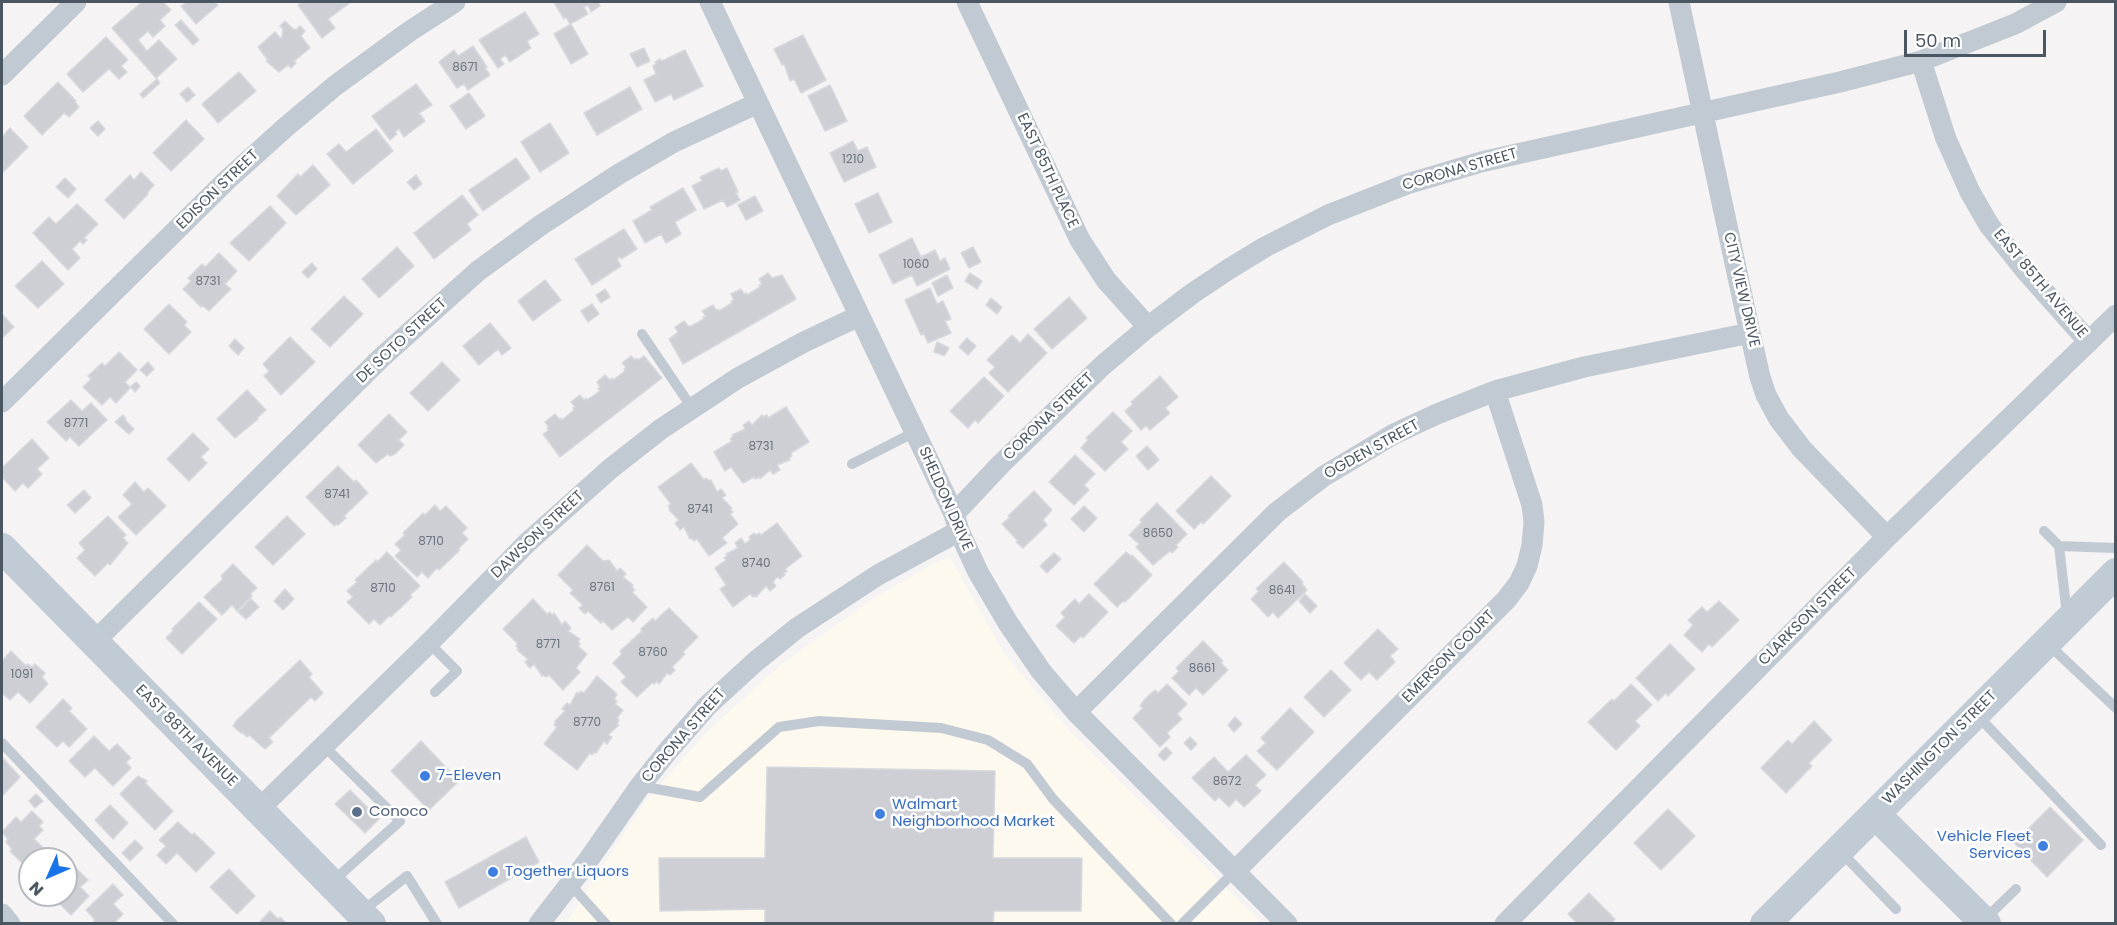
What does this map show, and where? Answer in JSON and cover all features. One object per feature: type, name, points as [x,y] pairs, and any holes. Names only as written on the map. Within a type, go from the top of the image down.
[{"type":"main road","name":"EAST 88TH AVENUE","points":[[2,548],[366,918]]},
{"type":"main road","name":"WASHINGTON STREET","points":[[1766,923],[2067,621],[2108,586]]},
{"type":"main road","points":[[1875,814],[1984,922]]},
{"type":"street","points":[[2,75],[76,2]]},
{"type":"street","name":"EDISON STREET","points":[[2,402],[227,180],[287,126],[336,85],[455,2]]},
{"type":"street","name":"SHELDON DRIVE","points":[[710,2],[915,432],[978,572],[1008,623],[1041,671],[1076,712],[1287,924]]},
{"type":"street","name":"EAST 85TH PLACE","points":[[967,2],[1080,240],[1106,280],[1148,327]]},
{"type":"street","name":"CITY VIEW DRIVE","points":[[1679,2],[1750,333],[1766,394],[1779,419],[1803,449],[1887,537]]},
{"type":"street","name":"CORONA STREET","points":[[539,924],[640,786],[707,706],[771,648],[797,628],[956,522],[1000,464],[1102,366],[1193,292],[1265,247],[1328,215],[1407,184],[1480,162],[1921,62],[2015,24],[2056,2]]},
{"type":"street","name":"EAST 85TH AVENUE","points":[[1921,62],[1946,139],[1970,192],[2006,248],[2089,342]]},
{"type":"street","name":"DE SOTO STREET","points":[[94,642],[381,358],[478,272],[541,225],[620,174],[674,142],[758,103]]},
{"type":"street","name":"CLARKSON STREET","points":[[1505,924],[1887,537],[2115,315]]},
{"type":"street","name":"DAWSON STREET","points":[[259,809],[429,643],[527,543],[610,469],[692,408],[738,378],[804,342],[859,316]]},
{"type":"street","name":"OGDEN STREET","points":[[1076,712],[1277,512],[1351,459],[1394,434],[1437,414],[1495,392],[1584,367],[1750,333]]},
{"type":"street","name":"EMERSON COURT","points":[[1235,871],[1506,600],[1519,583],[1527,566],[1532,545],[1534,522],[1532,505],[1495,392]]},
{"type":"street","points":[[2,915],[10,924]]},
{"type":"lane","points":[[642,334],[692,408]]},
{"type":"lane","points":[[852,464],[915,432]]},
{"type":"lane","points":[[2044,531],[2058,546],[2067,621]]},
{"type":"lane","points":[[2058,546],[2115,548]]},
{"type":"lane","points":[[2046,642],[2115,708]]},
{"type":"lane","points":[[429,643],[457,671],[435,692]]},
{"type":"lane","points":[[1975,714],[2101,845]]},
{"type":"lane","points":[[640,786],[700,797],[779,727],[819,721],[940,728],[988,740],[1027,764],[1053,799],[1171,924]]},
{"type":"lane","points":[[2,743],[173,924]]},
{"type":"lane","points":[[324,746],[400,821],[331,883]]},
{"type":"lane","points":[[1839,850],[1896,909]]},
{"type":"lane","points":[[1182,924],[1235,871]]},
{"type":"lane","points":[[366,918],[407,876],[436,924]]},
{"type":"lane","points":[[570,884],[606,924]]},
{"type":"lane","points":[[1984,922],[2016,889]]},
{"type":"shaded area","points":[[950,557],[1003,652],[1067,728],[1261,923],[565,924],[644,803],[709,730],[779,666],[871,600],[931,565]]},
{"type":"building","points":[[142,2],[163,2],[171,10],[160,20],[165,26],[153,37],[148,31],[138,40],[147,51],[159,40],[177,59],[156,78],[112,28]]},
{"type":"building","points":[[187,2],[214,2],[218,5],[196,24],[181,6]]},
{"type":"building","points":[[299,2],[351,2],[328,19],[335,28],[322,38],[298,5]]},
{"type":"building","points":[[554,2],[598,2],[600,6],[591,12],[588,5],[584,7],[588,14],[570,24],[566,17],[564,19]]},
{"type":"building","points":[[525,12],[539,34],[527,41],[531,48],[510,62],[505,55],[500,59],[504,64],[498,68],[479,40]]},
{"type":"building","points":[[181,20],[199,40],[193,45],[175,25]]},
{"type":"building","points":[[285,21],[296,30],[300,26],[305,31],[301,36],[310,48],[294,61],[296,63],[291,68],[288,65],[279,72],[266,61],[268,60],[258,47],[275,32],[280,38],[282,37],[283,29],[280,26]]},
{"type":"building","points":[[571,24],[588,54],[571,64],[554,34]]},
{"type":"building","points":[[803,35],[826,80],[801,93],[794,79],[790,81],[784,64],[782,65],[774,49]]},
{"type":"building","points":[[106,37],[128,60],[121,66],[127,72],[119,79],[109,69],[83,92],[67,74]]},
{"type":"building","points":[[473,46],[490,75],[468,90],[464,84],[457,88],[439,62],[454,50],[458,56]]},
{"type":"building","points":[[644,48],[650,61],[637,67],[630,54]]},
{"type":"building","points":[[685,50],[703,86],[674,100],[671,94],[655,102],[644,80],[656,74],[653,66],[655,62]]},
{"type":"building","points":[[239,72],[256,91],[218,123],[202,104]]},
{"type":"building","points":[[157,79],[160,83],[143,98],[140,94]]},
{"type":"building","points":[[58,82],[79,107],[69,117],[64,113],[42,135],[24,116]]},
{"type":"building","points":[[416,84],[432,105],[419,113],[425,121],[404,137],[399,129],[390,140],[372,116]]},
{"type":"building","points":[[830,85],[847,121],[825,131],[808,96]]},
{"type":"building","points":[[188,87],[195,95],[187,102],[180,94]]},
{"type":"building","points":[[630,87],[642,109],[597,135],[584,113]]},
{"type":"building","points":[[469,93],[485,116],[466,129],[450,106]]},
{"type":"building","points":[[186,120],[204,139],[171,171],[153,153]]},
{"type":"building","points":[[98,121],[105,129],[98,136],[90,128]]},
{"type":"building","points":[[550,123],[569,153],[540,172],[521,142]]},
{"type":"building","points":[[10,128],[28,147],[2,173],[2,137]]},
{"type":"building","points":[[376,129],[393,151],[353,184],[327,154],[339,144],[346,152]]},
{"type":"building","points":[[853,141],[858,151],[867,147],[876,167],[844,182],[830,153]]},
{"type":"building","points":[[516,158],[530,178],[483,211],[469,190]]},
{"type":"building","points":[[313,165],[330,185],[296,215],[277,196],[298,174],[300,177]]},
{"type":"building","points":[[719,168],[721,171],[727,168],[740,200],[727,207],[723,200],[704,209],[692,186],[702,181],[700,177]]},
{"type":"building","points":[[141,172],[154,185],[124,219],[105,200],[130,175],[134,180]]},
{"type":"building","points":[[416,175],[422,184],[414,190],[407,182]]},
{"type":"building","points":[[65,178],[76,189],[68,198],[56,187]]},
{"type":"building","points":[[683,188],[696,210],[675,222],[681,234],[666,243],[661,234],[645,243],[633,221],[652,210],[650,207]]},
{"type":"building","points":[[878,193],[892,222],[869,233],[855,204]]},
{"type":"building","points":[[462,195],[478,215],[467,224],[471,230],[434,259],[414,233]]},
{"type":"building","points":[[755,196],[763,211],[746,220],[738,205]]},
{"type":"building","points":[[77,204],[98,224],[84,238],[87,240],[83,244],[80,241],[72,249],[80,258],[68,270],[33,233],[49,217],[56,224]]},
{"type":"building","points":[[270,206],[286,223],[249,261],[230,243]]},
{"type":"building","points":[[624,229],[637,249],[617,259],[621,266],[592,285],[575,259]]},
{"type":"building","points":[[912,238],[921,257],[935,250],[940,261],[945,258],[950,269],[917,286],[912,275],[893,284],[879,255]]},
{"type":"building","points":[[397,247],[414,266],[379,298],[362,279]]},
{"type":"building","points":[[973,247],[981,262],[969,268],[961,253]]},
{"type":"building","points":[[219,253],[237,271],[225,284],[231,289],[209,311],[201,307],[183,289],[191,281],[188,278],[202,264],[205,267]]},
{"type":"building","points":[[42,261],[64,284],[38,308],[15,286]]},
{"type":"building","points":[[312,263],[317,269],[308,278],[302,272]]},
{"type":"building","points":[[768,273],[772,278],[782,275],[796,299],[683,364],[669,339],[678,332],[675,327],[684,321],[691,326],[704,319],[703,317],[706,316],[702,311],[713,305],[719,311],[732,303],[731,301],[734,300],[731,294],[741,289],[747,295],[760,287],[759,285],[762,284],[759,279]]},
{"type":"building","points":[[970,273],[982,281],[977,289],[965,281]]},
{"type":"building","points":[[947,275],[953,288],[938,296],[932,283]]},
{"type":"building","points":[[545,280],[561,300],[533,321],[518,301]]},
{"type":"building","points":[[930,288],[937,304],[943,301],[951,319],[945,321],[951,333],[928,343],[924,334],[921,335],[905,300]]},
{"type":"building","points":[[605,289],[610,297],[601,303],[596,295]]},
{"type":"building","points":[[344,296],[363,314],[330,347],[311,329]]},
{"type":"building","points":[[1069,297],[1087,318],[1052,349],[1034,329]]},
{"type":"building","points":[[991,298],[1002,307],[997,314],[986,305]]},
{"type":"building","points":[[169,304],[187,322],[184,325],[191,332],[169,354],[144,329]]},
{"type":"building","points":[[592,304],[599,314],[588,322],[581,311]]},
{"type":"building","points":[[2,314],[14,327],[2,338]]},
{"type":"building","points":[[490,323],[511,348],[502,355],[498,349],[479,365],[463,346]]},
{"type":"building","points":[[1028,334],[1047,353],[1008,392],[989,373],[995,367],[987,360],[1012,335],[1020,343]]},
{"type":"building","points":[[290,337],[315,362],[281,395],[264,376],[269,371],[263,364]]},
{"type":"building","points":[[967,338],[976,346],[968,355],[959,347]]},
{"type":"building","points":[[235,339],[244,348],[238,355],[229,346]]},
{"type":"building","points":[[937,342],[949,348],[945,355],[934,352]]},
{"type":"building","points":[[119,352],[137,370],[125,382],[130,387],[136,382],[140,386],[135,392],[131,387],[116,403],[110,397],[102,405],[83,387],[91,379],[88,376],[102,363],[105,366]]},
{"type":"building","points":[[631,356],[638,360],[644,356],[662,378],[560,457],[543,434],[549,430],[545,422],[555,414],[562,420],[574,410],[575,407],[571,402],[580,395],[587,400],[600,391],[597,382],[605,375],[613,380],[625,371],[626,367],[622,363]]},
{"type":"building","points":[[148,362],[154,369],[147,376],[140,370]]},
{"type":"building","points":[[442,362],[460,380],[428,411],[410,393]]},
{"type":"building","points":[[1160,376],[1178,397],[1165,408],[1170,413],[1150,430],[1146,426],[1141,430],[1125,411],[1133,404],[1131,402]]},
{"type":"building","points":[[984,377],[1004,396],[978,423],[975,420],[968,428],[950,411]]},
{"type":"building","points":[[247,390],[266,410],[235,438],[217,419]]},
{"type":"building","points":[[71,400],[82,411],[91,403],[107,420],[79,446],[70,437],[66,441],[47,422]]},
{"type":"building","points":[[786,407],[809,442],[791,453],[790,460],[777,465],[780,470],[773,474],[770,470],[760,479],[760,477],[755,479],[754,477],[743,483],[731,467],[725,471],[714,452],[732,441],[730,439],[732,435],[745,429],[743,425],[749,421],[752,425],[762,415],[763,417],[767,415],[768,418]]},
{"type":"building","points":[[1113,412],[1132,431],[1121,442],[1128,449],[1105,471],[1081,448],[1088,440],[1086,438]]},
{"type":"building","points":[[389,414],[407,432],[399,440],[404,445],[395,454],[390,456],[388,454],[376,463],[358,445]]},
{"type":"building","points":[[123,415],[134,429],[129,434],[115,422]]},
{"type":"building","points":[[193,433],[209,449],[201,457],[207,463],[189,481],[167,459]]},
{"type":"building","points":[[32,439],[49,458],[37,469],[42,474],[28,488],[23,483],[15,491],[2,477],[2,468]]},
{"type":"building","points":[[1147,446],[1159,460],[1148,470],[1136,456]]},
{"type":"building","points":[[1075,455],[1095,474],[1084,485],[1089,490],[1074,505],[1049,482]]},
{"type":"building","points":[[691,463],[704,480],[706,478],[711,480],[717,492],[721,489],[726,495],[722,498],[732,508],[730,509],[733,512],[730,514],[738,524],[722,538],[727,543],[709,556],[697,539],[694,541],[690,539],[684,527],[680,530],[675,523],[679,520],[669,510],[668,506],[671,504],[658,487]]},
{"type":"building","points":[[338,466],[368,493],[344,516],[346,518],[334,526],[306,497]]},
{"type":"building","points":[[1211,476],[1231,496],[1203,524],[1201,522],[1194,529],[1176,511]]},
{"type":"building","points":[[135,482],[144,492],[148,488],[166,506],[136,535],[118,517],[132,504],[123,495]]},
{"type":"building","points":[[84,490],[91,498],[75,513],[67,505]]},
{"type":"building","points":[[1034,491],[1052,510],[1043,520],[1047,525],[1023,548],[1002,524]]},
{"type":"building","points":[[1157,503],[1187,534],[1176,545],[1178,547],[1172,553],[1170,551],[1153,565],[1136,547],[1139,544],[1129,535]]},
{"type":"building","points":[[435,505],[440,511],[446,506],[467,528],[462,533],[468,539],[439,570],[437,568],[428,578],[422,572],[417,577],[395,556],[401,550],[395,544],[423,513],[425,515]]},
{"type":"building","points":[[1084,506],[1097,518],[1084,532],[1071,519]]},
{"type":"building","points":[[108,516],[126,535],[123,538],[128,543],[110,565],[108,563],[95,576],[77,558],[85,550],[79,543]]},
{"type":"building","points":[[287,516],[305,534],[273,565],[255,547]]},
{"type":"building","points":[[777,523],[802,556],[785,569],[787,571],[785,575],[780,579],[776,578],[773,582],[776,586],[770,591],[766,586],[756,597],[750,594],[733,607],[720,589],[726,585],[715,568],[726,560],[724,558],[726,554],[738,548],[735,543],[741,538],[745,544],[754,533],[761,535]]},
{"type":"building","points":[[587,545],[603,561],[609,560],[617,571],[620,568],[626,574],[623,577],[633,585],[635,590],[632,592],[647,607],[633,622],[628,617],[612,630],[588,611],[585,614],[579,608],[583,605],[570,593],[573,590],[558,575]]},
{"type":"building","points":[[387,552],[420,586],[391,617],[389,616],[380,625],[374,619],[369,624],[347,602],[353,597],[347,591],[357,582],[355,580]]},
{"type":"building","points":[[1126,552],[1152,575],[1117,607],[1094,584]]},
{"type":"building","points":[[1054,553],[1061,559],[1047,573],[1040,566]]},
{"type":"building","points":[[1284,562],[1303,582],[1307,590],[1278,618],[1273,612],[1268,617],[1251,599],[1259,591],[1256,589]]},
{"type":"building","points":[[233,564],[257,588],[237,611],[232,605],[222,615],[204,597],[223,579],[221,576]]},
{"type":"building","points":[[285,589],[294,599],[283,610],[274,601]]},
{"type":"building","points":[[1089,594],[1108,612],[1083,638],[1081,636],[1074,643],[1056,626],[1065,617],[1061,613],[1075,599],[1079,604]]},
{"type":"building","points":[[1305,594],[1317,606],[1310,613],[1299,601]]},
{"type":"building","points":[[251,599],[259,607],[246,619],[238,612]]},
{"type":"building","points":[[533,599],[547,614],[554,613],[562,625],[565,621],[571,628],[568,631],[580,639],[578,646],[587,654],[576,668],[580,672],[563,690],[549,675],[542,676],[534,664],[530,668],[525,662],[528,659],[517,650],[519,649],[516,646],[518,644],[503,629]]},
{"type":"building","points":[[1719,601],[1739,620],[1712,647],[1709,644],[1702,652],[1684,635],[1693,625],[1688,620],[1702,607],[1707,612]]},
{"type":"building","points":[[199,602],[217,619],[182,654],[166,638]]},
{"type":"building","points":[[669,608],[698,637],[683,652],[685,654],[672,667],[675,670],[670,675],[667,673],[659,684],[657,681],[652,683],[637,697],[621,682],[626,677],[613,663],[622,654],[620,651],[642,631],[641,629],[653,618],[655,621]]},
{"type":"building","points":[[1378,629],[1398,649],[1390,656],[1395,662],[1377,680],[1369,672],[1361,680],[1344,663]]},
{"type":"building","points":[[1203,641],[1223,661],[1221,663],[1228,670],[1203,695],[1196,688],[1189,695],[1172,678],[1179,671],[1176,668]]},
{"type":"building","points":[[1670,644],[1695,669],[1668,696],[1666,693],[1658,701],[1636,678]]},
{"type":"building","points":[[11,651],[26,666],[28,664],[32,667],[35,664],[45,673],[42,677],[48,684],[30,703],[18,692],[10,700],[2,693],[2,661]]},
{"type":"building","points":[[300,660],[312,674],[309,677],[323,693],[315,701],[311,697],[269,738],[273,742],[265,749],[249,735],[247,737],[233,726]]},
{"type":"building","points":[[1331,670],[1351,690],[1324,717],[1304,697]]},
{"type":"building","points":[[597,676],[617,694],[614,699],[617,701],[615,704],[623,710],[617,718],[619,725],[608,735],[612,737],[607,744],[604,741],[596,753],[592,755],[590,753],[577,770],[544,744],[557,727],[554,725],[555,721],[565,711],[562,709],[567,703],[570,705],[577,692],[584,693]]},
{"type":"building","points":[[1167,684],[1187,704],[1177,714],[1182,719],[1167,733],[1170,737],[1160,747],[1133,718],[1143,708],[1140,706],[1145,699],[1155,690],[1158,693]]},
{"type":"building","points":[[1631,684],[1652,705],[1635,721],[1640,726],[1616,750],[1588,722]]},
{"type":"building","points":[[63,699],[72,708],[69,711],[87,729],[69,747],[63,741],[57,747],[36,727]]},
{"type":"building","points":[[1290,708],[1314,732],[1277,770],[1257,751],[1266,743],[1261,738]]},
{"type":"building","points":[[1235,717],[1242,724],[1234,732],[1228,725]]},
{"type":"building","points":[[1814,721],[1832,740],[1809,763],[1812,766],[1786,793],[1761,768],[1788,740],[1792,744]]},
{"type":"building","points":[[94,736],[109,751],[117,744],[131,758],[126,762],[131,768],[113,786],[95,768],[85,777],[69,761]]},
{"type":"building","points":[[1190,737],[1197,744],[1191,750],[1184,743]]},
{"type":"building","name":"7-Eleven","points":[[421,741],[459,781],[429,810],[391,771]]},
{"type":"building","points":[[1166,747],[1172,753],[1164,761],[1158,755]]},
{"type":"building","points":[[1246,755],[1266,775],[1255,785],[1261,791],[1244,807],[1236,799],[1229,807],[1219,797],[1215,801],[1192,778],[1214,757],[1228,772]]},
{"type":"building","points":[[2,757],[20,777],[2,796]]},
{"type":"building","name":"Walmart Neighborhood Market","points":[[767,767],[995,771],[993,858],[1082,858],[1081,911],[994,911],[993,924],[765,924],[765,909],[660,911],[659,858],[765,858]]},
{"type":"building","points":[[138,776],[147,781],[145,783],[173,811],[155,830],[120,794]]},
{"type":"building","name":"Conoco","points":[[350,790],[379,819],[365,833],[335,804]]},
{"type":"building","points":[[36,794],[43,801],[35,808],[29,801]]},
{"type":"building","points":[[110,805],[128,823],[113,839],[95,820]]},
{"type":"building","points":[[2050,807],[2083,840],[2047,877],[2014,843]]},
{"type":"building","points":[[1668,809],[1695,836],[1661,870],[1634,843]]},
{"type":"building","points":[[32,811],[43,822],[39,826],[43,830],[34,839],[43,847],[18,847],[18,859],[10,851],[12,849],[6,842],[8,839],[2,832],[16,817],[21,822]]},
{"type":"building","points":[[178,822],[192,835],[194,833],[215,853],[196,872],[177,853],[166,864],[157,855],[166,846],[159,840]]},
{"type":"building","points":[[526,837],[539,862],[459,908],[445,882]]},
{"type":"building","points":[[135,840],[143,848],[130,861],[122,853]]},
{"type":"building","points":[[229,869],[255,896],[237,914],[210,887]]},
{"type":"building","points":[[78,870],[88,880],[80,887],[89,896],[71,915],[63,907],[78,907]]},
{"type":"building","points":[[113,884],[123,895],[113,904],[123,914],[116,921],[119,924],[92,924],[95,920],[86,910]]},
{"type":"building","points":[[1589,893],[1615,919],[1611,924],[1578,924],[1568,914]]},
{"type":"building","points":[[270,911],[278,919],[280,917],[287,924],[258,924]]},
{"type":"place","name":"7-Eleven","points":[[425,776]]},
{"type":"place","name":"Conoco","points":[[357,812]]},
{"type":"place","name":"Walmart Neighborhood Market","points":[[880,814]]},
{"type":"place","name":"Vehicle Fleet Services","points":[[2043,846]]},
{"type":"place","name":"Together Liquors","points":[[493,872]]}]
